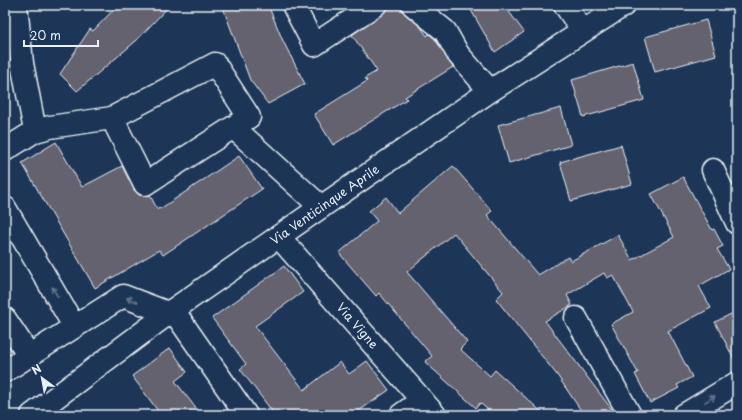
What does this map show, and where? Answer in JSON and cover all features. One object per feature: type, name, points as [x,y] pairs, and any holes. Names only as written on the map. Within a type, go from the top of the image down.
[{"type":"street","points":[[16,5],[22,63],[35,131]]},
{"type":"street","points":[[293,5],[314,46],[374,5]]},
{"type":"street","points":[[413,5],[445,31],[458,54],[490,92]]},
{"type":"street","points":[[565,5],[582,30]]},
{"type":"street","name":"Via Venticinque Aprile","points":[[32,415],[171,312],[321,207],[582,30],[624,5]]},
{"type":"street","points":[[5,150],[35,131],[50,127],[112,118],[215,64],[250,117],[145,184],[112,118]]},
{"type":"street","points":[[234,128],[321,207]]},
{"type":"street","points":[[713,170],[737,223]]},
{"type":"street","points":[[5,208],[74,326]]},
{"type":"street","name":"Via Vigne","points":[[279,237],[429,407]]},
{"type":"street","points":[[5,371],[123,296],[171,312],[246,415]]},
{"type":"street","points":[[576,318],[630,415]]},
{"type":"street","points":[[5,319],[29,355]]},
{"type":"street","points":[[684,415],[737,383]]},
{"type":"street","points":[[400,415],[429,407]]},
{"type":"building","points":[[118,5],[170,5],[136,41],[77,91],[60,74],[90,29],[93,31]]},
{"type":"building","points":[[222,5],[268,5],[283,41],[305,84],[268,104],[250,80]]},
{"type":"building","points":[[394,5],[401,5],[405,14],[420,26],[427,36],[429,34],[435,39],[453,67],[405,97],[407,99],[333,145],[314,114],[367,81],[365,78],[377,71],[352,35]]},
{"type":"building","points":[[468,5],[504,5],[524,32],[495,52]]},
{"type":"building","points":[[706,20],[716,55],[655,72],[645,37]]},
{"type":"building","points":[[633,62],[644,100],[583,117],[572,80]]},
{"type":"building","points":[[561,108],[571,145],[509,163],[498,125]]},
{"type":"building","points":[[56,142],[82,187],[122,166],[134,190],[139,195],[150,195],[157,209],[159,207],[160,209],[239,156],[262,189],[163,255],[159,250],[95,288],[22,163]]},
{"type":"building","points":[[621,145],[632,184],[571,201],[560,162]]},
{"type":"building","points":[[453,166],[492,211],[487,215],[538,275],[568,257],[571,261],[618,235],[632,260],[674,237],[651,194],[683,177],[712,230],[714,229],[723,246],[717,249],[729,269],[699,286],[711,308],[668,331],[692,377],[677,385],[679,388],[650,403],[635,374],[638,373],[611,324],[633,312],[613,275],[607,278],[604,273],[567,295],[572,305],[545,321],[616,415],[584,415],[557,375],[496,299],[503,292],[454,233],[407,272],[467,342],[460,349],[490,376],[495,370],[545,415],[494,415],[480,403],[476,408],[425,362],[432,356],[379,293],[376,296],[339,253],[377,221],[369,211],[386,197],[398,213]]},
{"type":"building","points":[[284,266],[303,292],[255,326],[304,390],[340,362],[349,374],[367,361],[389,390],[353,415],[275,415],[240,369],[246,364],[212,318]]},
{"type":"building","points":[[737,311],[737,365],[715,322]]},
{"type":"building","points":[[170,348],[187,372],[175,381],[201,415],[161,415],[132,376]]}]
